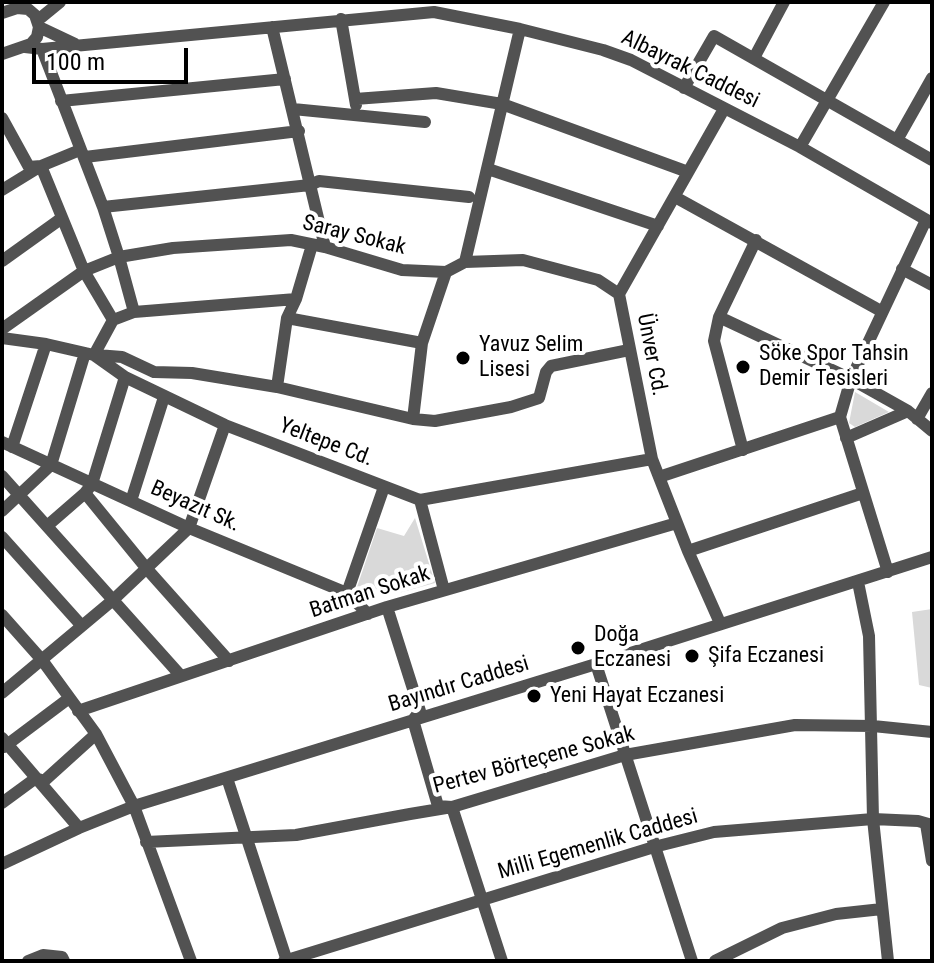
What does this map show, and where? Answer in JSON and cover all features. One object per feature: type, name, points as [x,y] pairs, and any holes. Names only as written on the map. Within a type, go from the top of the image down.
[{"type":"street","points":[[2,54],[34,41],[39,24],[60,2]]},
{"type":"street","points":[[754,58],[784,2]]},
{"type":"street","points":[[800,147],[884,2]]},
{"type":"street","points":[[13,7],[32,12],[39,24],[75,44]]},
{"type":"street","name":"Albayrak Caddesi","points":[[25,47],[42,49],[434,12],[520,29],[631,60],[800,147],[929,221]]},
{"type":"street","points":[[341,19],[358,116]]},
{"type":"street","points":[[272,27],[299,131],[318,246],[287,318],[277,387]]},
{"type":"street","points":[[465,262],[520,29]]},
{"type":"street","points":[[684,88],[714,36],[932,160]]},
{"type":"street","points":[[42,49],[103,207],[134,312]]},
{"type":"street","points":[[897,140],[932,78]]},
{"type":"street","points":[[61,101],[285,79]]},
{"type":"street","points":[[355,99],[436,93],[502,104],[688,172]]},
{"type":"street","points":[[293,109],[425,122]]},
{"type":"street","name":"Ünver Cd.","points":[[720,623],[652,459],[619,294],[724,109]]},
{"type":"street","points":[[2,118],[29,167],[83,154],[299,131]]},
{"type":"street","points":[[2,190],[41,166]]},
{"type":"street","points":[[41,166],[84,271],[113,320]]},
{"type":"street","points":[[488,169],[658,226]]},
{"type":"street","points":[[103,207],[310,185],[319,181],[469,197]]},
{"type":"street","points":[[675,197],[881,311]]},
{"type":"street","points":[[2,261],[62,218]]},
{"type":"street","points":[[888,572],[840,417],[851,379],[881,311],[929,221]]},
{"type":"street","name":"Saray Sokak","points":[[2,329],[84,271],[119,257],[173,248],[291,240],[402,270],[446,272]]},
{"type":"street","points":[[743,450],[714,341],[719,317],[756,240]]},
{"type":"street","points":[[413,419],[422,343],[446,272],[465,262],[523,260],[598,280],[619,294]]},
{"type":"street","points":[[902,269],[932,285]]},
{"type":"street","points":[[2,511],[51,465],[90,354],[113,320],[134,312],[296,299]]},
{"type":"street","points":[[719,317],[851,379],[913,415],[932,431]]},
{"type":"street","points":[[287,318],[422,343]]},
{"type":"street","name":"Yeltepe Cd.","points":[[2,338],[90,354],[125,377],[225,425],[420,500],[652,459]]},
{"type":"street","points":[[7,445],[46,344]]},
{"type":"street","points":[[90,354],[122,357],[154,372],[192,373],[277,387],[413,419],[435,421],[511,407],[539,398],[546,372],[551,366],[629,350]]},
{"type":"street","points":[[47,526],[88,488],[125,377]]},
{"type":"street","points":[[846,438],[913,415],[932,393]]},
{"type":"street","points":[[131,501],[164,397]]},
{"type":"street","points":[[659,477],[840,417]]},
{"type":"street","points":[[2,673],[7,688],[113,600],[189,528],[225,425]]},
{"type":"street","name":"Beyazıt Sk.","points":[[7,445],[51,465],[88,488],[131,501],[347,593],[368,614]]},
{"type":"street","points":[[2,476],[181,676]]},
{"type":"street","points":[[347,593],[384,487]]},
{"type":"street","points":[[88,488],[147,569],[229,661]]},
{"type":"street","points":[[688,551],[863,493]]},
{"type":"street","points":[[420,500],[444,590]]},
{"type":"street","name":"Batman Sokak","points":[[78,711],[387,607],[677,523]]},
{"type":"street","points":[[2,537],[81,625]]},
{"type":"street","name":"Bayındır Caddesi","points":[[2,864],[134,806],[858,582],[932,556]]},
{"type":"street","points":[[858,582],[869,636],[873,819],[888,961]]},
{"type":"street","points":[[387,607],[420,711],[413,720],[438,806],[452,807],[502,961]]},
{"type":"street","points":[[2,615],[42,660],[96,734],[134,806],[191,961]]},
{"type":"street","points":[[596,664],[692,961]]},
{"type":"street","points":[[68,699],[4,743],[79,828]]},
{"type":"street","name":"Pertev Börteçene Sokak","points":[[146,842],[296,835],[452,807],[625,755],[795,725],[873,726],[932,732]]},
{"type":"street","points":[[36,778],[44,781],[96,734]]},
{"type":"street","points":[[2,803],[36,778]]},
{"type":"street","points":[[227,778],[286,961]]},
{"type":"street","name":"Milli Egemenlik Caddesi","points":[[286,961],[654,847],[714,832],[873,819],[929,824]]},
{"type":"street","points":[[929,824],[932,861]]},
{"type":"street","points":[[715,961],[782,928],[836,914],[882,909]]},
{"type":"street","points":[[28,961],[43,955],[62,957],[64,961]]},
{"type":"shaded area","points":[[855,392],[889,412],[855,427],[849,423]]},
{"type":"shaded area","points":[[415,518],[435,583],[395,594],[357,587],[377,528],[404,536]]},
{"type":"shaded area","points":[[932,609],[932,688],[919,685],[912,612]]},
{"type":"place","name":"Yavuz Selim Lisesi","points":[[463,358]]},
{"type":"place","name":"Söke Spor Tahsin Demir Tesisleri","points":[[743,367]]},
{"type":"place","name":"Doğa Eczanesi","points":[[578,648]]},
{"type":"place","name":"Şifa Eczanesi","points":[[692,656]]},
{"type":"place","name":"Yeni Hayat Eczanesi","points":[[534,696]]}]
